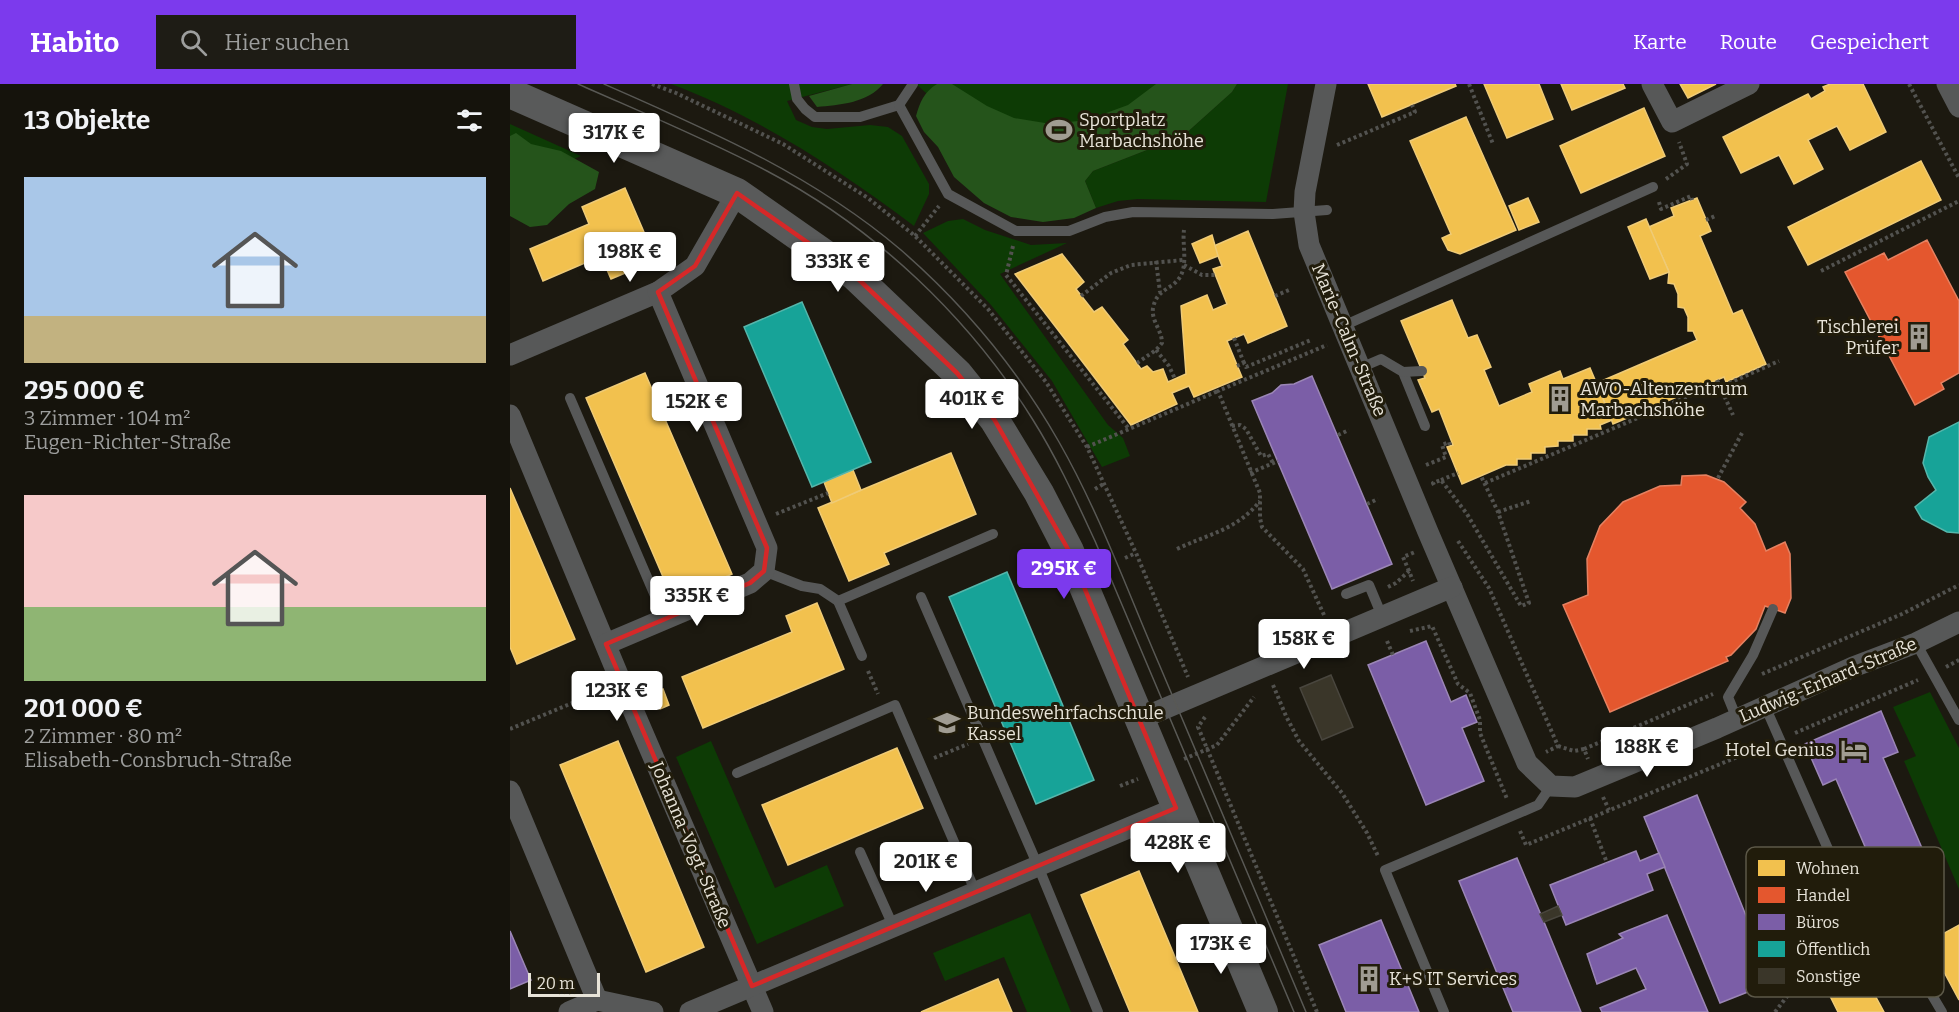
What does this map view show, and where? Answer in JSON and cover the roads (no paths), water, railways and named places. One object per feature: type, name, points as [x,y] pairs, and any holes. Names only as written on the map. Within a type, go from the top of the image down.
[{"type":"main road","points":[[510,93],[737,192],[854,275],[957,373],[994,419],[1039,493],[1069,551],[1263,1012]]},
{"type":"street","name":"Marie-Calm-Straße","points":[[1326,84],[1305,192],[1304,212],[1309,245],[1452,586]]},
{"type":"street","points":[[1652,84],[1672,122],[1749,84]]},
{"type":"street","points":[[1947,84],[1959,107]]},
{"type":"street","points":[[510,356],[658,292],[695,266],[737,192]]},
{"type":"street","points":[[606,644],[750,583],[764,571],[768,548],[658,292]]},
{"type":"street","name":"Johanna-Vogt-Straße","points":[[510,415],[621,682],[763,1012]]},
{"type":"street","points":[[1140,719],[1452,586],[1527,762],[1551,786]]},
{"type":"street","name":"Ludwig-Erhard-Straße","points":[[1551,786],[1575,787],[1853,667],[1916,643],[1959,622]]},
{"type":"street","points":[[510,791],[597,1000]]},
{"type":"street","points":[[690,1012],[1176,808]]},
{"type":"street","points":[[569,1012],[597,1000],[649,1012]]},
{"type":"lane","points":[[794,84],[797,99],[815,117],[860,117],[899,105],[913,84]]},
{"type":"lane","points":[[899,105],[948,194],[1016,231],[1069,231],[1106,217],[1133,212],[1273,214],[1327,210]]},
{"type":"lane","points":[[1343,326],[1653,187]]},
{"type":"lane","points":[[1360,368],[1381,359],[1403,372],[1422,371]]},
{"type":"lane","points":[[1403,372],[1425,426]]},
{"type":"lane","points":[[570,398],[665,619]]},
{"type":"lane","points":[[838,600],[993,534]]},
{"type":"lane","points":[[764,571],[802,586],[820,589],[838,600],[862,656]]},
{"type":"lane","points":[[1346,594],[1369,585],[1382,616]]},
{"type":"lane","points":[[921,597],[1038,866],[1098,1012]]},
{"type":"lane","points":[[1737,719],[1728,697],[1753,655],[1773,609]]},
{"type":"lane","points":[[1916,643],[1959,720]]},
{"type":"lane","points":[[737,773],[895,705],[976,893]]},
{"type":"lane","points":[[1765,706],[1827,847]]},
{"type":"lane","points":[[1444,1012],[1386,870],[1538,805],[1551,786]]},
{"type":"lane","points":[[860,852],[894,928]]},
{"type":"lane","points":[[1933,997],[1942,1012]]},
{"type":"tram line","points":[[578,84],[767,171],[845,219],[916,278],[980,346],[1008,382],[1042,434],[1081,510],[1294,1012]]},
{"type":"tram line","points":[[604,84],[759,156],[832,199],[867,223],[901,250],[946,293],[988,339],[1026,389],[1059,442],[1100,523],[1306,1012]]},
{"type":"place","name":"Sportplatz Marbachshöhe","points":[[1059,130]]},
{"type":"place","name":"Tischlerei Prüfer","points":[[1919,337]]},
{"type":"place","name":"AWO-Altenzentrum Marbachshöhe","points":[[1560,399]]},
{"type":"place","name":"Bundeswehrfachschule Kassel","points":[[947,723]]},
{"type":"place","name":"Hotel Genius","points":[[1854,750]]},
{"type":"place","name":"K+S IT Services","points":[[1369,979]]}]
